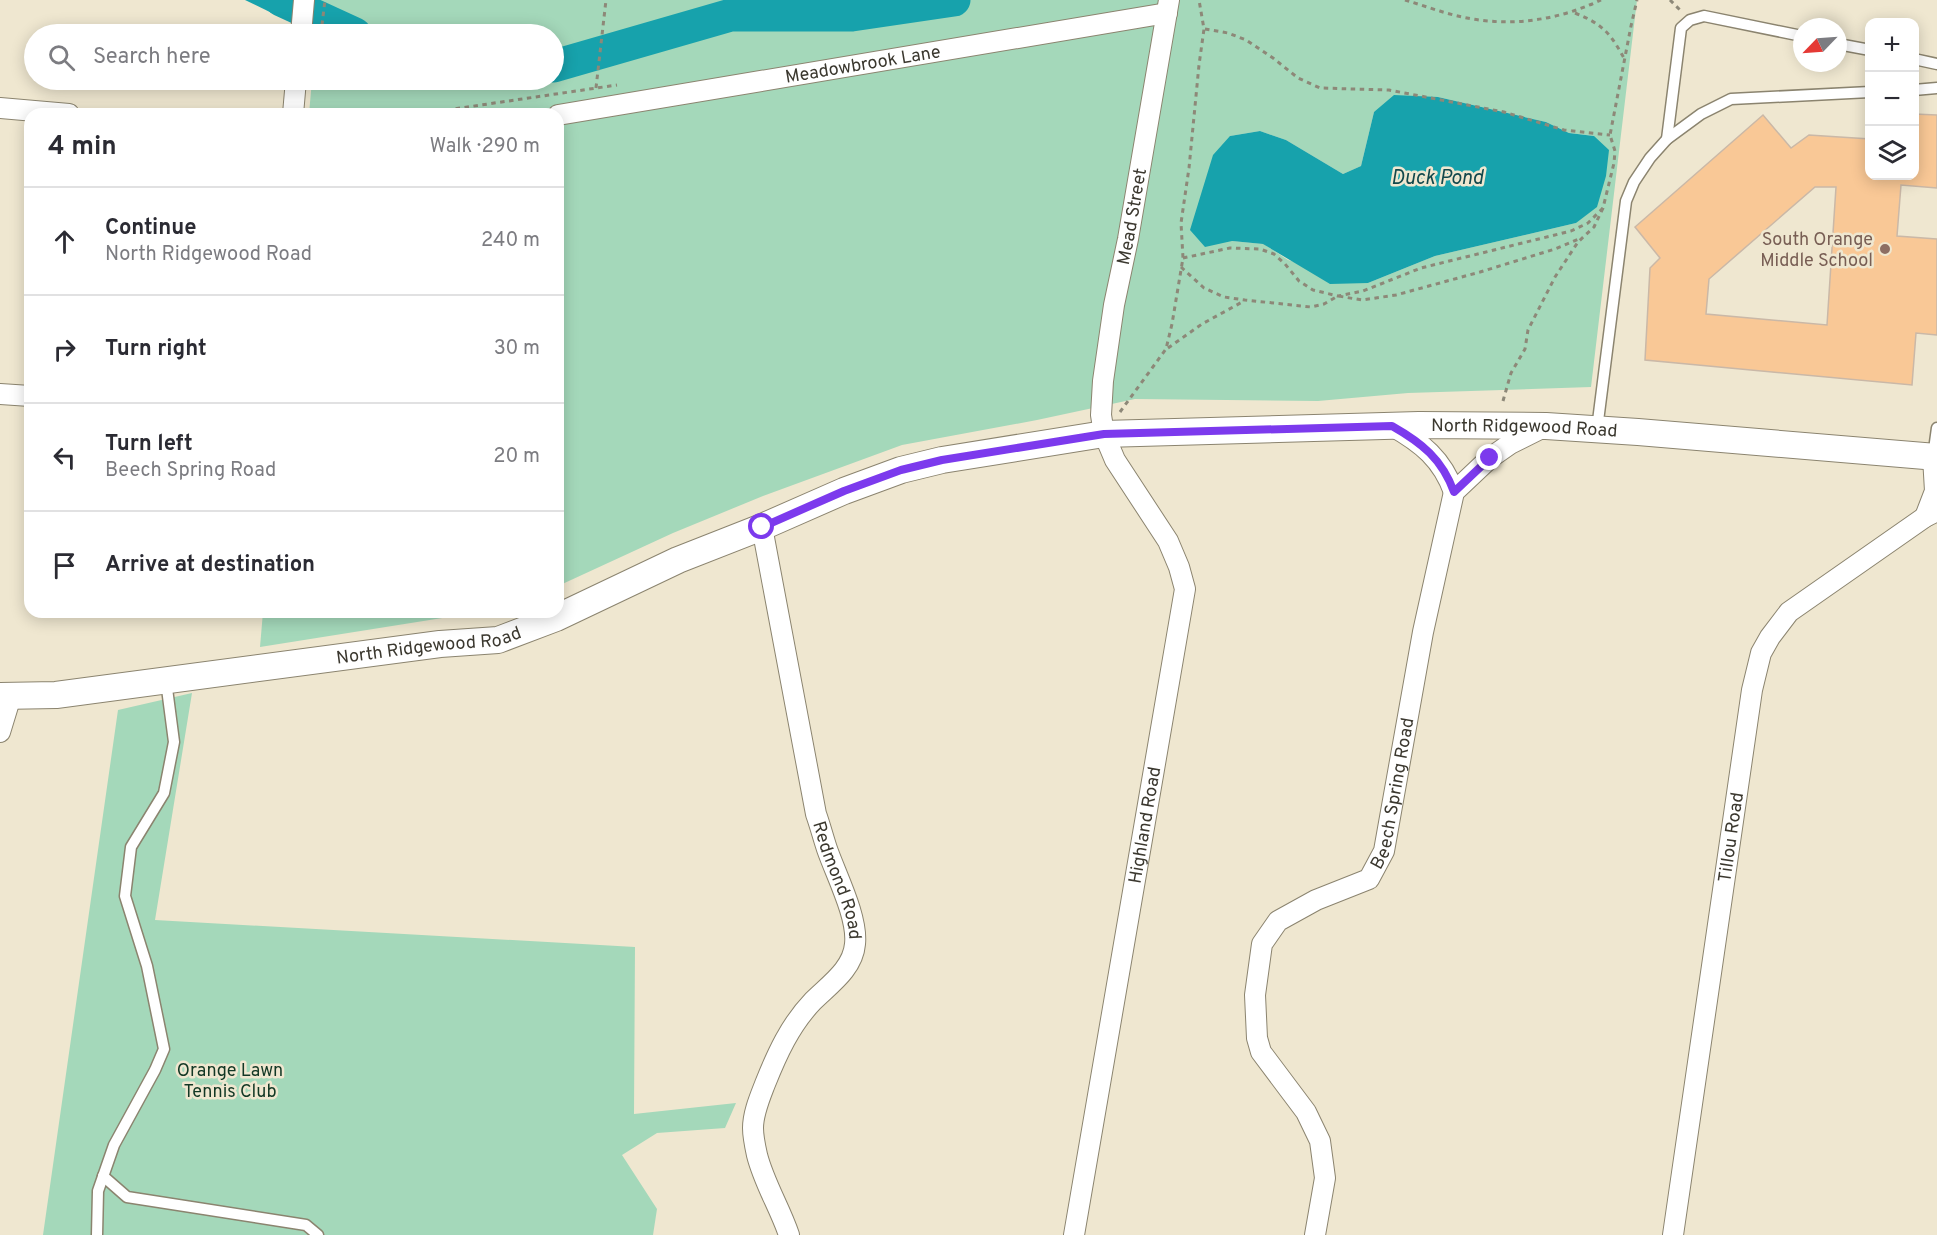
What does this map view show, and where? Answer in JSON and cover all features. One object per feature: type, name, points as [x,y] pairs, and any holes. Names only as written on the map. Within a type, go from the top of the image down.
[{"type":"street","points":[[302,24],[304,0]]},
{"type":"street","name":"Meadowbrook Lane","points":[[564,114],[1168,7]]},
{"type":"street","name":"Mead Street","points":[[1104,434],[1101,415],[1102,381],[1168,7]]},
{"type":"street","points":[[294,108],[295,90]]},
{"type":"street","points":[[0,108],[24,110]]},
{"type":"street","points":[[0,394],[24,396]]},
{"type":"street","points":[[1392,426],[1415,439],[1431,454],[1438,462],[1454,492],[1490,458],[1510,444],[1546,426]]},
{"type":"street","name":"North Ridgewood Road","points":[[564,614],[678,560],[844,491],[901,470],[942,460],[1104,434],[1392,426],[1546,426],[1935,457]]},
{"type":"street","name":"Highland Road","points":[[1074,1235],[1185,589],[1168,541],[1114,460],[1104,434]]},
{"type":"street","name":"Tillou Road","points":[[1673,1235],[1750,701],[1761,653],[1770,637],[1790,612],[1931,514],[1935,491],[1935,457]]},
{"type":"street","name":"Beech Spring Road","points":[[1315,1235],[1325,1178],[1320,1141],[1306,1112],[1261,1052],[1257,1038],[1255,994],[1262,944],[1278,921],[1316,900],[1369,879],[1384,851],[1423,632],[1454,492]]},
{"type":"street","name":"Redmond Road","points":[[762,527],[816,814],[826,848],[847,901],[856,936],[853,956],[848,964],[803,1012],[778,1052],[755,1114],[753,1126],[756,1153],[789,1235]]},
{"type":"street","name":"North Ridgewood Road","points":[[5,696],[56,695],[440,644],[498,640],[556,618]]},
{"type":"street","points":[[0,732],[5,696]]},
{"type":"lane","points":[[1667,139],[1681,28],[1690,20],[1704,16],[1793,34]]},
{"type":"lane","points":[[1847,46],[1865,49]]},
{"type":"lane","points":[[1919,60],[1937,64]]},
{"type":"lane","points":[[1919,90],[1937,88]]},
{"type":"lane","points":[[1597,429],[1626,201],[1634,182],[1650,158],[1667,139],[1701,114],[1731,99],[1865,92]]},
{"type":"lane","points":[[1935,457],[1937,428]]},
{"type":"lane","points":[[97,1235],[98,1191],[114,1145],[164,1049],[147,966],[125,896],[131,847],[164,793],[174,742],[166,681]]},
{"type":"lane","points":[[103,1176],[127,1197],[306,1225],[318,1235]]},
{"type":"path","points":[[324,11],[325,0]]},
{"type":"path","points":[[459,108],[596,87],[606,0]]},
{"type":"path","points":[[1166,349],[1183,258],[1180,223],[1189,168],[1204,29],[1199,0]]},
{"type":"path","points":[[1404,0],[1466,18],[1512,23],[1530,22],[1573,13],[1601,0]]},
{"type":"path","points":[[1503,401],[1512,373],[1525,349],[1528,330],[1555,277],[1566,258],[1594,227],[1603,208],[1614,163],[1615,152],[1610,135],[1637,0]]},
{"type":"path","points":[[1573,13],[1592,20],[1605,30],[1625,60]]},
{"type":"path","points":[[1204,29],[1228,33],[1246,40],[1298,78],[1320,88],[1389,90],[1504,112],[1564,130],[1610,135]]},
{"type":"path","points":[[1181,267],[1204,288],[1224,297],[1311,307],[1324,304],[1338,296],[1363,291],[1421,268],[1571,231],[1588,223],[1603,208]]},
{"type":"path","points":[[1183,258],[1230,248],[1260,249],[1274,254],[1299,280],[1313,290],[1362,300],[1396,295],[1480,272],[1583,238]]},
{"type":"path","points":[[1104,434],[1166,349],[1202,324],[1245,300]]},
{"type":"green space","points":[[321,0],[1637,0],[1591,387],[1408,393],[1318,401],[1135,399],[902,445],[763,496],[673,533],[564,583],[564,108],[310,108],[311,90],[564,90],[564,24],[318,24]],"holes":[[[1438,97],[1546,122],[1569,133],[1594,136],[1576,223],[1435,256],[1368,283],[1288,260],[1264,244],[1232,241],[1230,136],[1260,131],[1286,140],[1343,174],[1361,166],[1374,112]]]},
{"type":"green space","points":[[262,618],[442,618],[260,647]]},
{"type":"green space","name":"Orange Lawn Tennis Club","points":[[192,693],[155,920],[635,947],[634,1114],[736,1103],[725,1128],[657,1133],[622,1155],[657,1209],[653,1235],[43,1235],[118,710]]},
{"type":"water","points":[[245,0],[282,0],[281,17],[280,17]]},
{"type":"water","name":"Duck Pond","points":[[1394,95],[1438,97],[1546,122],[1569,133],[1594,136],[1609,150],[1606,176],[1597,207],[1576,223],[1435,256],[1368,283],[1330,284],[1263,244],[1232,241],[1205,247],[1190,230],[1213,155],[1230,136],[1260,131],[1286,140],[1343,174],[1361,166],[1374,112]]},
{"type":"building","name":"South Orange Middle School","points":[[1919,114],[1937,115],[1937,188],[1901,185],[1897,236],[1937,239],[1937,335],[1916,333],[1912,385],[1645,360],[1650,268],[1660,258],[1635,227],[1763,115],[1791,148],[1809,135],[1865,139],[1865,180],[1919,180]],"holes":[[[1815,187],[1836,187],[1827,325],[1706,314],[1709,279]]]},
{"type":"waterway","points":[[281,0],[333,24]]},
{"type":"waterway","points":[[564,63],[731,15],[852,15],[954,0]]},
{"type":"place","name":"South Orange Middle School","points":[[1885,249]]},
{"type":"route","points":[[762,527],[844,491],[901,470],[942,460],[1104,434],[1392,426],[1423,446],[1438,462],[1454,492],[1490,458]]}]
